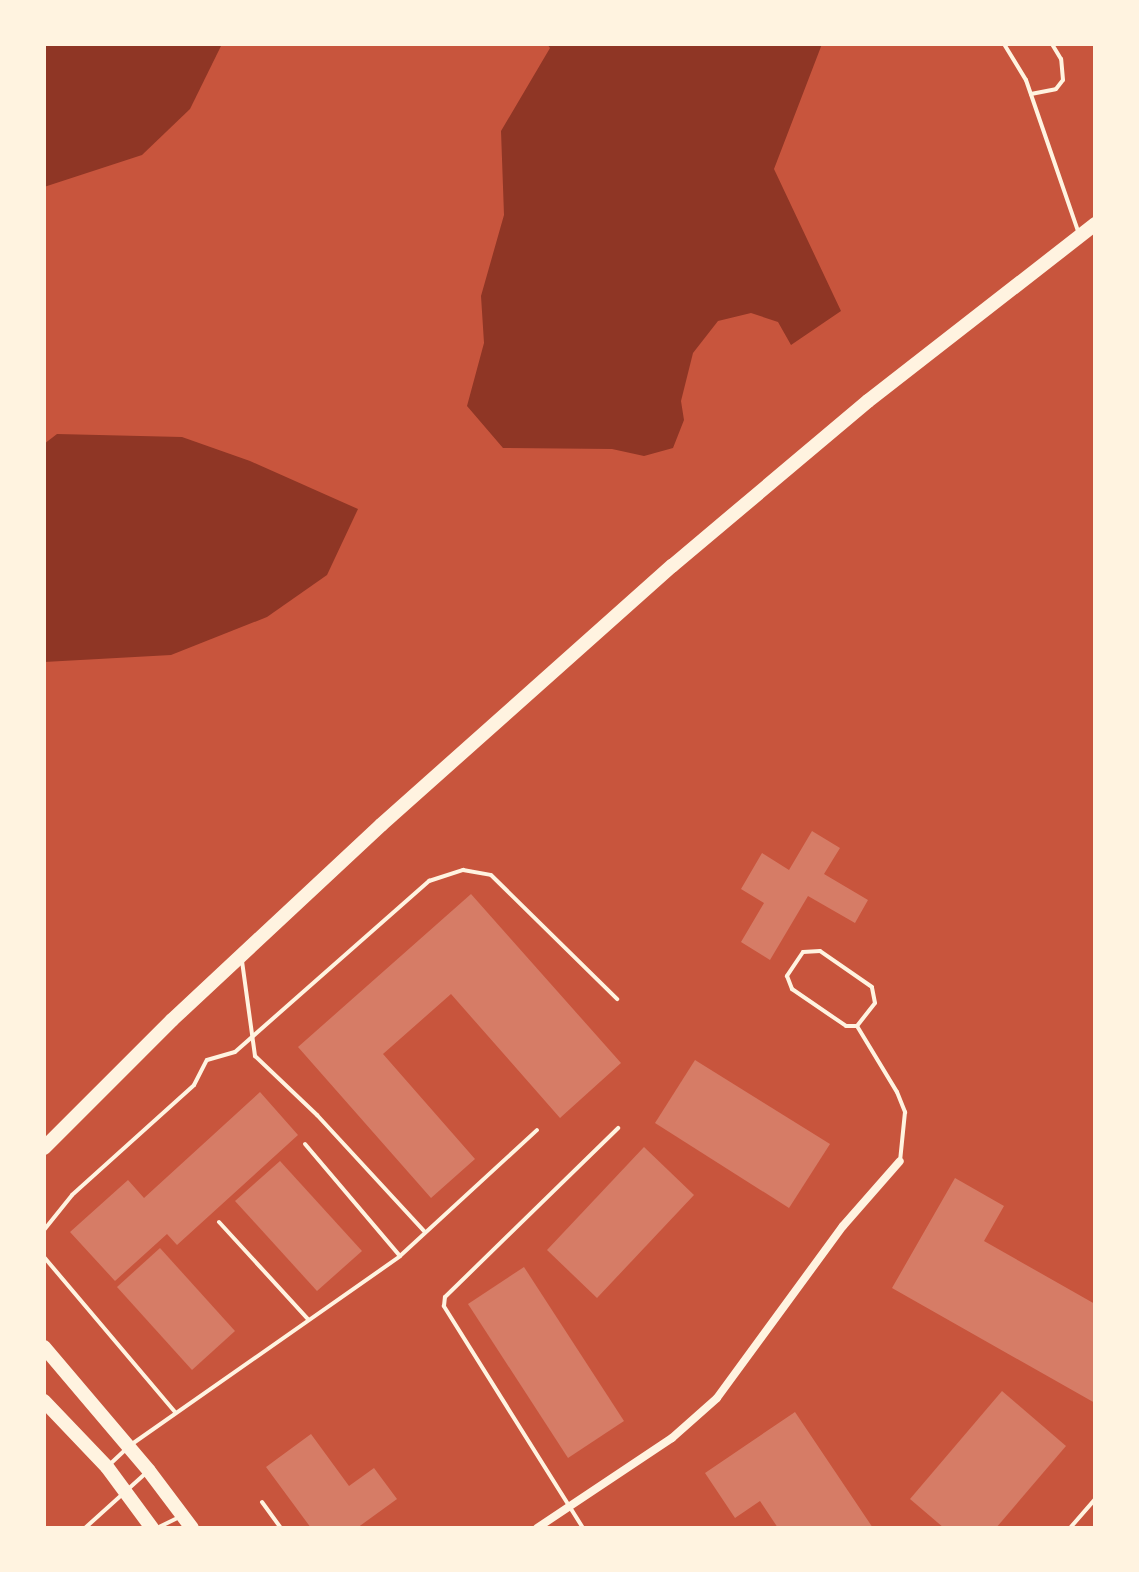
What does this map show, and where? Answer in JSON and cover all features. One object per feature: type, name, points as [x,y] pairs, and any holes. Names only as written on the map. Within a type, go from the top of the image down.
[{"type":"main road","points":[[44,1148],[241,956],[672,566],[868,401],[1095,224]]},
{"type":"main road","points":[[44,1347],[188,1522]]},
{"type":"main road","points":[[44,1401],[107,1467],[154,1528]]},
{"type":"street","points":[[537,1528],[672,1438],[717,1398],[843,1226],[900,1161]]},
{"type":"lane","points":[[1004,44],[1031,94],[1079,236]]},
{"type":"lane","points":[[1031,94],[1056,89],[1063,80],[1061,59],[1052,44]]},
{"type":"lane","points":[[44,1230],[72,1195],[194,1085],[207,1060],[235,1052],[429,881],[463,870],[491,875],[617,999]]},
{"type":"lane","points":[[820,951],[872,987],[875,1003],[857,1026],[846,1026],[792,989],[787,976],[803,952],[820,951]]},
{"type":"lane","points":[[241,956],[255,1056],[317,1115],[425,1232]]},
{"type":"lane","points":[[857,1026],[897,1092],[905,1112],[900,1161]]},
{"type":"lane","points":[[583,1528],[444,1306],[445,1297],[452,1286],[618,1128]]},
{"type":"lane","points":[[107,1467],[175,1412],[400,1256],[537,1130]]},
{"type":"lane","points":[[305,1144],[400,1256]]},
{"type":"lane","points":[[219,1222],[308,1319]]},
{"type":"lane","points":[[44,1257],[175,1412]]},
{"type":"lane","points":[[85,1528],[149,1471]]},
{"type":"lane","points":[[1070,1528],[1095,1499]]},
{"type":"lane","points":[[262,1502],[281,1528]]},
{"type":"lane","points":[[154,1528],[188,1522]]},
{"type":"shaded area","points":[[44,44],[222,44],[190,109],[142,155],[44,187]]},
{"type":"shaded area","points":[[547,44],[822,44],[774,169],[841,311],[791,345],[778,322],[751,313],[718,321],[693,353],[681,401],[684,420],[673,448],[644,456],[612,449],[503,448],[467,406],[484,343],[481,296],[504,215],[501,131],[550,48]]},
{"type":"shaded area","points":[[57,434],[182,437],[250,461],[358,509],[327,575],[267,617],[171,655],[44,662],[44,444]]},
{"type":"building","points":[[812,831],[840,848],[824,874],[868,900],[855,923],[808,896],[770,960],[741,942],[764,903],[741,889],[762,853],[789,870]]},
{"type":"building","points":[[471,894],[621,1063],[560,1118],[451,994],[383,1054],[475,1159],[431,1198],[298,1047]]},
{"type":"building","points":[[695,1060],[830,1144],[789,1208],[655,1123]]},
{"type":"building","points":[[260,1092],[298,1135],[177,1245],[167,1234],[115,1281],[70,1232],[128,1180],[144,1198]]},
{"type":"building","points":[[644,1147],[694,1195],[597,1298],[547,1250]]},
{"type":"building","points":[[280,1161],[362,1251],[317,1291],[235,1201]]},
{"type":"building","points":[[955,1178],[1004,1206],[984,1241],[1095,1304],[1095,1403],[892,1288]]},
{"type":"building","points":[[160,1248],[235,1331],[192,1370],[117,1287]]},
{"type":"building","points":[[524,1267],[624,1421],[568,1458],[468,1304]]},
{"type":"building","points":[[1002,1391],[1066,1446],[996,1528],[944,1528],[910,1499]]},
{"type":"building","points":[[795,1412],[873,1528],[778,1528],[760,1501],[735,1518],[705,1473]]},
{"type":"building","points":[[311,1434],[349,1486],[374,1468],[397,1499],[357,1528],[311,1528],[266,1467]]}]
